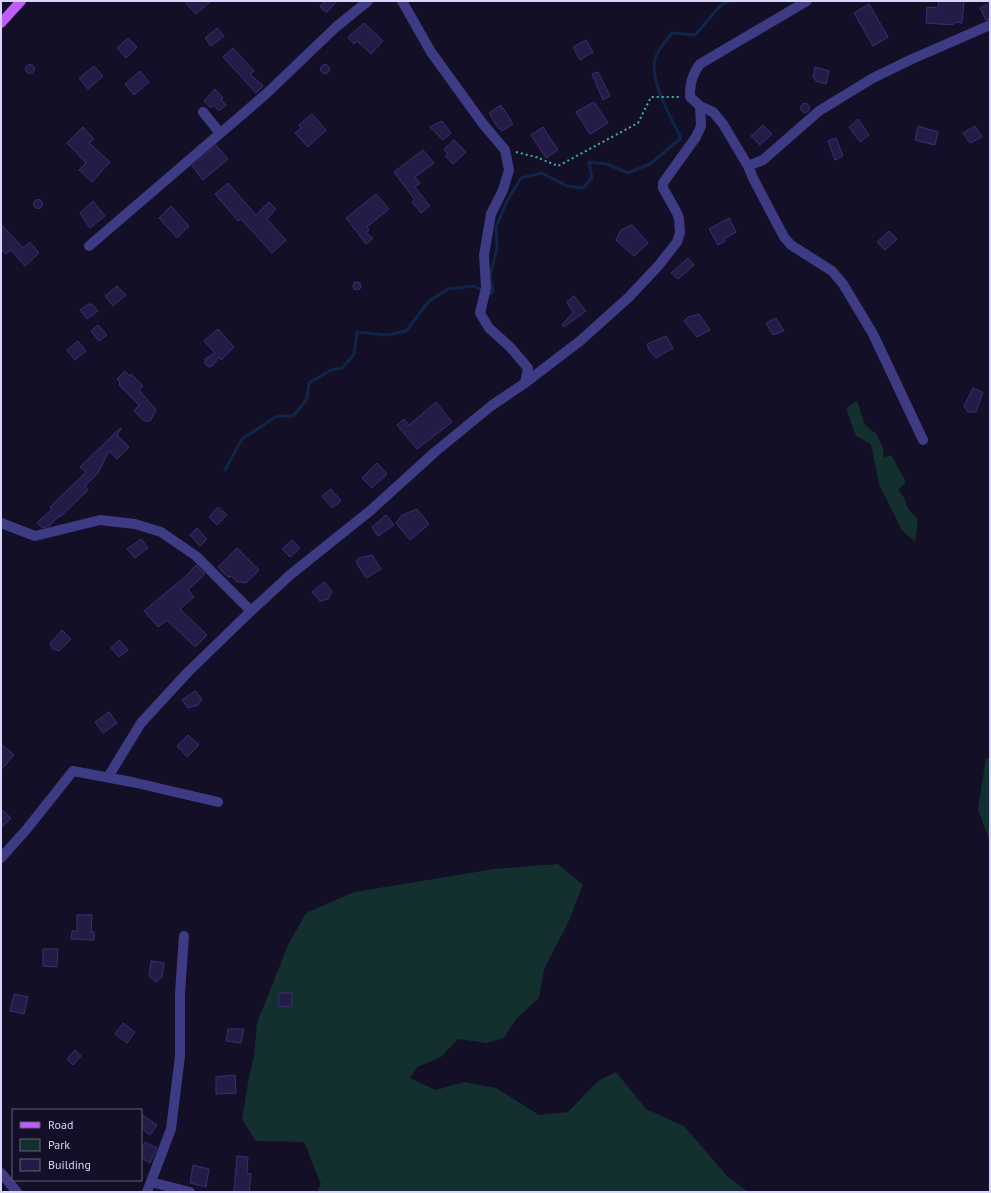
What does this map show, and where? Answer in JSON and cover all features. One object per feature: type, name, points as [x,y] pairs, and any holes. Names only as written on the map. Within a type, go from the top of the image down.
[{"type":"main road","points":[[1,23],[21,1]]},
{"type":"street","points":[[89,246],[266,94],[336,27],[368,1]]},
{"type":"street","points":[[402,1],[431,52],[483,124],[505,150],[509,170],[504,190],[492,214],[484,255],[486,288],[480,313],[489,328],[510,347],[528,368],[525,383]]},
{"type":"street","points":[[807,1],[700,64],[693,74],[690,84],[690,97],[700,106],[713,112],[718,118],[748,166],[784,237],[791,244],[832,271],[843,284],[873,334],[923,440]]},
{"type":"street","points":[[748,166],[763,160],[819,111],[873,78],[990,25]]},
{"type":"street","points":[[108,778],[141,723],[188,672],[251,611],[290,575],[371,510],[440,447],[491,406],[525,383],[580,341],[629,297],[659,265],[677,242],[680,233],[677,213],[663,188],[663,183],[696,137],[701,126],[700,106]]},
{"type":"street","points":[[203,112],[220,133]]},
{"type":"street","points":[[1,523],[35,536],[100,520],[135,524],[161,532],[196,556],[251,611]]},
{"type":"street","points":[[1,858],[26,830],[73,771],[218,802]]},
{"type":"street","points":[[147,1192],[171,1129],[180,1056],[180,993],[184,936]]},
{"type":"street","points":[[1,1173],[17,1190]]},
{"type":"street","points":[[151,1182],[190,1192]]},
{"type":"path","points":[[505,150],[536,157],[558,166],[638,123],[651,97],[690,97]]},
{"type":"green space","points":[[857,401],[864,422],[869,429],[876,433],[883,448],[884,458],[891,455],[906,482],[898,490],[903,496],[909,510],[918,519],[915,542],[902,530],[879,484],[871,444],[856,436],[846,408]]},
{"type":"green space","points":[[986,758],[990,758],[990,842],[978,809]]},
{"type":"green space","points":[[558,864],[583,885],[568,923],[544,969],[539,998],[516,1019],[504,1038],[487,1043],[458,1039],[441,1057],[417,1067],[410,1078],[436,1090],[464,1082],[496,1088],[539,1115],[568,1112],[598,1081],[616,1072],[646,1109],[684,1126],[727,1176],[748,1192],[317,1192],[321,1184],[304,1142],[256,1141],[242,1119],[254,1056],[257,1023],[288,945],[306,913],[354,892],[495,869]]},
{"type":"building","points":[[184,1],[211,1],[196,14]]},
{"type":"building","points":[[325,1],[337,1],[327,12],[320,6]]},
{"type":"building","points":[[939,1],[964,1],[962,23],[955,22],[953,25],[926,23],[927,7],[938,8]]},
{"type":"building","points":[[990,3],[990,19],[986,20],[980,8]]},
{"type":"building","points":[[869,4],[888,37],[873,46],[854,13]]},
{"type":"building","points":[[364,23],[383,41],[371,54],[357,41],[354,44],[348,37]]},
{"type":"building","points":[[217,28],[224,36],[211,46],[205,38]]},
{"type":"building","points":[[128,38],[137,47],[126,58],[117,48]]},
{"type":"building","points":[[586,40],[593,52],[580,60],[573,47]]},
{"type":"building","points":[[233,48],[254,71],[250,74],[263,86],[256,93],[223,57]]},
{"type":"building","points":[[30,64],[35,69],[30,74],[25,69]]},
{"type":"building","points":[[325,64],[330,69],[325,74],[320,69]]},
{"type":"building","points":[[94,66],[103,76],[88,89],[79,78]]},
{"type":"building","points":[[815,67],[829,71],[826,84],[816,81],[813,77]]},
{"type":"building","points":[[140,71],[149,82],[134,95],[125,84]]},
{"type":"building","points":[[598,72],[610,96],[603,100],[592,74]]},
{"type":"building","points":[[215,89],[223,98],[221,100],[226,105],[219,111],[214,105],[211,108],[204,101]]},
{"type":"building","points":[[594,102],[608,123],[590,134],[576,112]]},
{"type":"building","points":[[803,104],[807,104],[809,108],[807,112],[803,112],[801,110],[801,106]]},
{"type":"building","points":[[501,105],[502,109],[503,108],[513,124],[502,131],[500,128],[499,129],[489,113]]},
{"type":"building","points":[[312,114],[326,130],[308,147],[295,133],[301,128],[299,125]]},
{"type":"building","points":[[858,119],[869,135],[860,142],[849,127]]},
{"type":"building","points":[[442,121],[451,133],[443,140],[430,127]]},
{"type":"building","points":[[763,125],[772,134],[760,145],[751,136]]},
{"type":"building","points":[[918,126],[938,132],[935,145],[915,140]]},
{"type":"building","points":[[975,126],[982,137],[970,143],[963,133]]},
{"type":"building","points":[[83,127],[94,139],[89,143],[110,162],[92,182],[79,170],[86,163],[67,143]]},
{"type":"building","points":[[543,127],[558,150],[546,158],[531,135]]},
{"type":"building","points":[[836,138],[843,156],[835,160],[828,141]]},
{"type":"building","points":[[454,140],[466,152],[453,164],[445,156],[448,154],[444,149]]},
{"type":"building","points":[[216,145],[228,159],[203,180],[192,166]]},
{"type":"building","points":[[423,150],[434,163],[415,177],[420,183],[415,187],[430,206],[421,213],[412,202],[415,200],[394,172]]},
{"type":"building","points":[[228,183],[256,215],[269,202],[276,209],[267,219],[286,240],[272,253],[241,219],[238,221],[215,194]]},
{"type":"building","points":[[376,194],[389,209],[367,227],[369,230],[366,233],[373,238],[366,244],[346,218]]},
{"type":"building","points":[[38,199],[43,204],[38,209],[33,204]]},
{"type":"building","points":[[93,201],[105,216],[90,228],[80,213]]},
{"type":"building","points":[[171,206],[189,226],[177,238],[159,218]]},
{"type":"building","points":[[729,218],[736,232],[724,239],[725,241],[718,245],[709,229]]},
{"type":"building","points":[[1,224],[23,248],[30,242],[39,253],[25,266],[11,250],[6,254],[1,249]]},
{"type":"building","points":[[632,225],[648,243],[634,256],[616,240],[621,230]]},
{"type":"building","points":[[889,231],[897,239],[885,250],[877,242]]},
{"type":"building","points":[[688,258],[694,265],[678,279],[671,273]]},
{"type":"building","points":[[355,282],[359,282],[361,286],[359,290],[355,290],[353,288],[353,284]]},
{"type":"building","points":[[117,286],[126,295],[113,306],[105,296]]},
{"type":"building","points":[[574,296],[586,311],[564,327],[562,325],[573,312],[567,302]]},
{"type":"building","points":[[89,304],[92,304],[98,311],[87,319],[80,310]]},
{"type":"building","points":[[699,314],[710,330],[697,337],[684,321],[688,317]]},
{"type":"building","points":[[776,318],[784,331],[773,335],[766,323]]},
{"type":"building","points":[[98,325],[107,335],[99,341],[91,331]]},
{"type":"building","points":[[218,329],[234,347],[221,360],[219,357],[213,365],[209,367],[205,364],[205,359],[215,353],[204,341]]},
{"type":"building","points":[[666,336],[673,348],[656,358],[649,350],[647,344]]},
{"type":"building","points":[[78,341],[86,351],[75,360],[67,350]]},
{"type":"building","points":[[125,371],[129,376],[131,374],[143,386],[139,390],[156,410],[150,421],[144,421],[134,411],[139,405],[119,385],[120,382],[117,379]]},
{"type":"building","points":[[973,388],[983,392],[976,412],[968,412],[964,406]]},
{"type":"building","points":[[436,402],[452,422],[417,449],[397,425],[404,419],[409,425]]},
{"type":"building","points":[[120,428],[121,429],[117,435],[129,447],[117,459],[109,451],[98,473],[85,486],[88,490],[60,517],[59,516],[49,526],[42,528],[37,523],[52,509],[50,507],[86,472],[80,467]]},
{"type":"building","points":[[377,463],[387,474],[372,488],[362,478]]},
{"type":"building","points":[[331,489],[341,501],[332,508],[322,496]]},
{"type":"building","points":[[218,507],[227,515],[217,525],[209,517]]},
{"type":"building","points":[[417,509],[429,524],[410,540],[396,523],[402,515]]},
{"type":"building","points":[[386,515],[394,525],[378,536],[372,527]]},
{"type":"building","points":[[197,528],[207,539],[200,546],[190,535]]},
{"type":"building","points":[[141,539],[148,548],[135,558],[127,549]]},
{"type":"building","points":[[292,540],[300,548],[290,557],[282,549]]},
{"type":"building","points":[[237,548],[259,570],[246,583],[237,582],[231,576],[229,578],[218,567]]},
{"type":"building","points":[[372,555],[381,569],[366,578],[356,562],[359,558]]},
{"type":"building","points":[[196,565],[205,574],[188,590],[194,597],[180,609],[207,635],[195,647],[167,620],[158,627],[144,611],[187,575]]},
{"type":"building","points":[[324,582],[332,591],[328,599],[320,601],[312,592]]},
{"type":"building","points":[[62,630],[71,639],[59,651],[53,649],[50,643]]},
{"type":"building","points":[[119,640],[128,650],[119,657],[111,648]]},
{"type":"building","points":[[195,691],[202,699],[198,705],[188,708],[182,700]]},
{"type":"building","points":[[109,712],[117,723],[103,733],[95,722]]},
{"type":"building","points":[[188,735],[199,745],[187,757],[177,746]]},
{"type":"building","points":[[1,744],[14,755],[1,770]]},
{"type":"building","points":[[1,809],[11,818],[1,828]]},
{"type":"building","points":[[77,915],[92,915],[91,932],[94,932],[94,940],[71,939],[72,931],[77,931]]},
{"type":"building","points":[[43,949],[58,949],[57,967],[43,966]]},
{"type":"building","points":[[151,961],[164,963],[162,977],[156,982],[149,976]]},
{"type":"building","points":[[279,993],[292,993],[292,1006],[279,1007]]},
{"type":"building","points":[[14,994],[28,997],[24,1014],[10,1011]]},
{"type":"building","points":[[123,1023],[135,1032],[127,1043],[115,1034]]},
{"type":"building","points":[[228,1029],[244,1029],[241,1043],[226,1041]]},
{"type":"building","points":[[75,1050],[81,1056],[73,1065],[67,1059]]},
{"type":"building","points":[[235,1075],[236,1093],[216,1094],[216,1077]]},
{"type":"building","points":[[142,1115],[157,1125],[150,1135],[142,1129]]},
{"type":"building","points":[[145,1142],[157,1148],[150,1163],[142,1159],[142,1148]]},
{"type":"building","points":[[237,1156],[248,1157],[247,1173],[251,1174],[249,1192],[234,1192]]},
{"type":"building","points":[[193,1165],[209,1169],[206,1187],[190,1183]]},
{"type":"waterway","points":[[225,470],[242,439],[277,416],[293,416],[307,399],[309,383],[331,370],[342,368],[354,354],[357,332],[387,335],[406,331],[429,301],[448,289],[473,286],[491,294],[493,290],[490,277],[497,248],[496,227],[507,201],[521,178],[542,173],[567,186],[583,188],[592,178],[589,162],[607,164],[628,173],[650,164],[681,138],[667,111],[658,88],[654,68],[656,55],[672,33],[695,35],[721,5],[730,1]]}]
